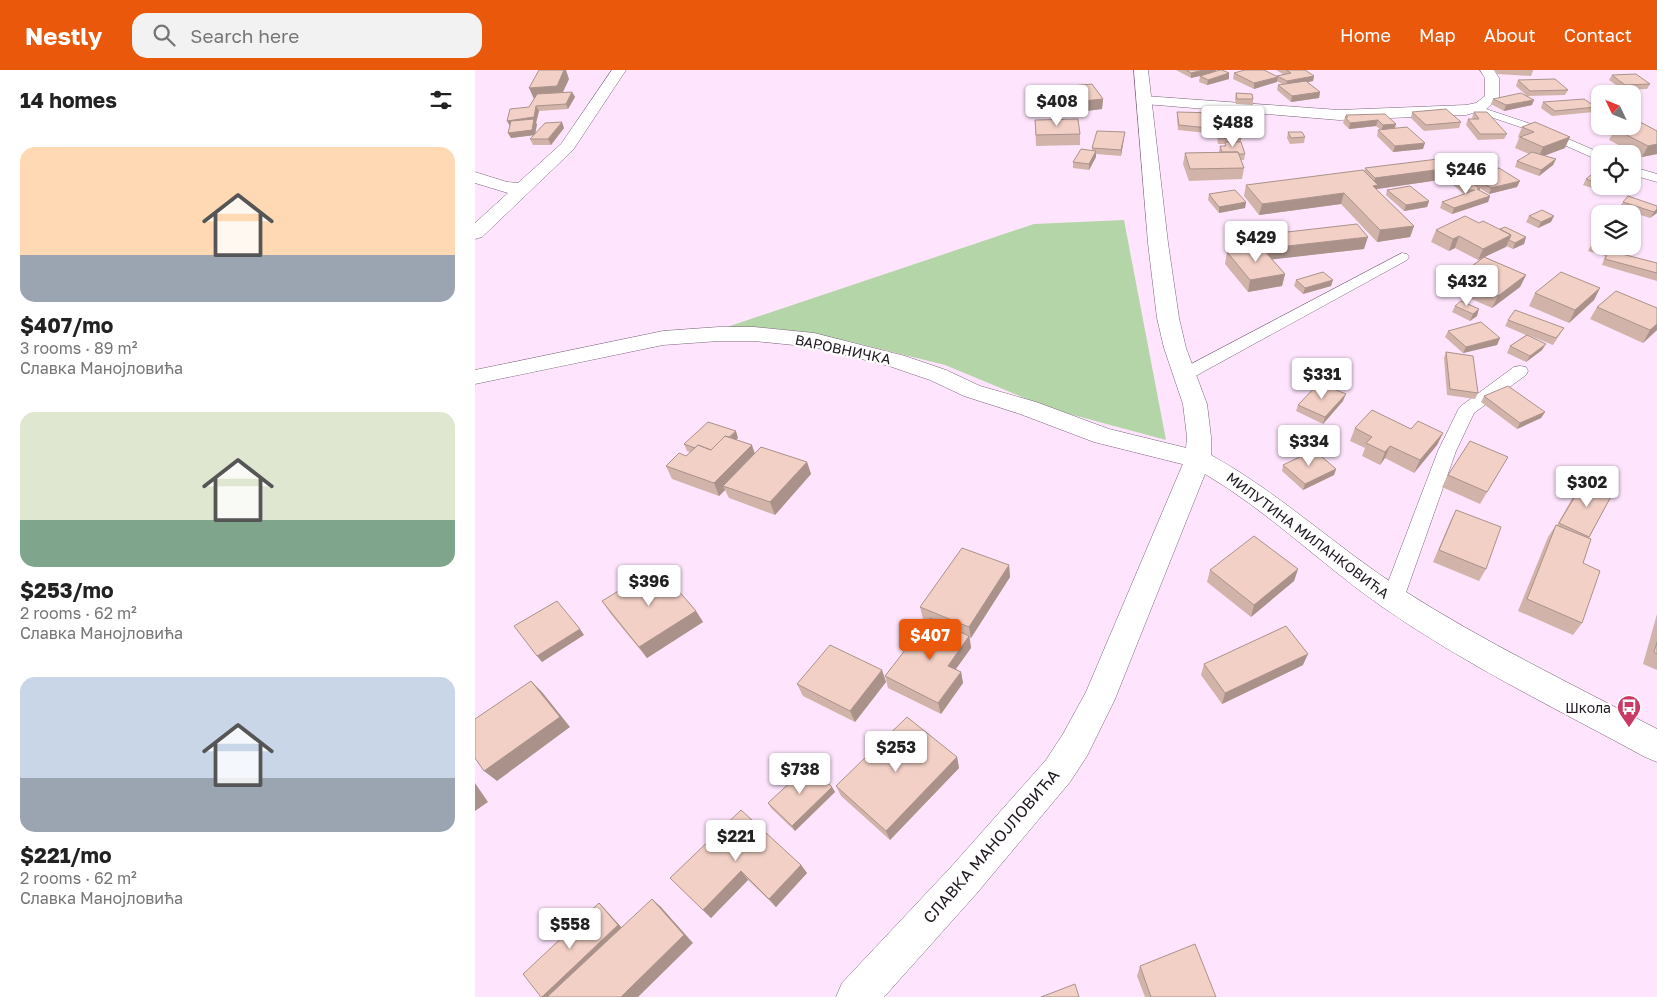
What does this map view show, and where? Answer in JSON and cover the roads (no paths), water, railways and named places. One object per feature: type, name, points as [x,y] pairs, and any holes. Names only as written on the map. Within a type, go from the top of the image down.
[{"type":"street","points":[[475,233],[567,146],[619,70]]},
{"type":"street","points":[[1141,70],[1158,243],[1175,348],[1195,404],[1198,421],[1198,459]]},
{"type":"street","points":[[1145,100],[1339,115],[1474,108],[1492,98],[1492,78],[1487,70]]},
{"type":"street","points":[[475,177],[505,187],[523,189]]},
{"type":"street","name":"ВАРОВНИЧКА","points":[[475,376],[663,338],[719,334],[755,334],[814,340],[897,361],[938,375],[972,391],[1028,408],[1103,436],[1198,459]]},
{"type":"street","name":"МИЛУТИНА МИЛАНКОВИЋА","points":[[1198,459],[1229,475],[1251,490],[1339,560],[1434,624],[1657,746]]},
{"type":"street","name":"СЛАВКА МАНОЈЛОВИЋА","points":[[855,997],[965,880],[1058,771],[1075,745],[1099,699],[1198,459]]},
{"type":"lane","points":[[1474,108],[1539,130],[1591,152]]},
{"type":"lane","points":[[1641,173],[1657,178]]},
{"type":"lane","points":[[1184,375],[1402,257]]},
{"type":"lane","points":[[1393,598],[1447,451],[1467,410],[1520,371]]},
{"type":"place","name":"Школа","points":[[1629,728]]}]
